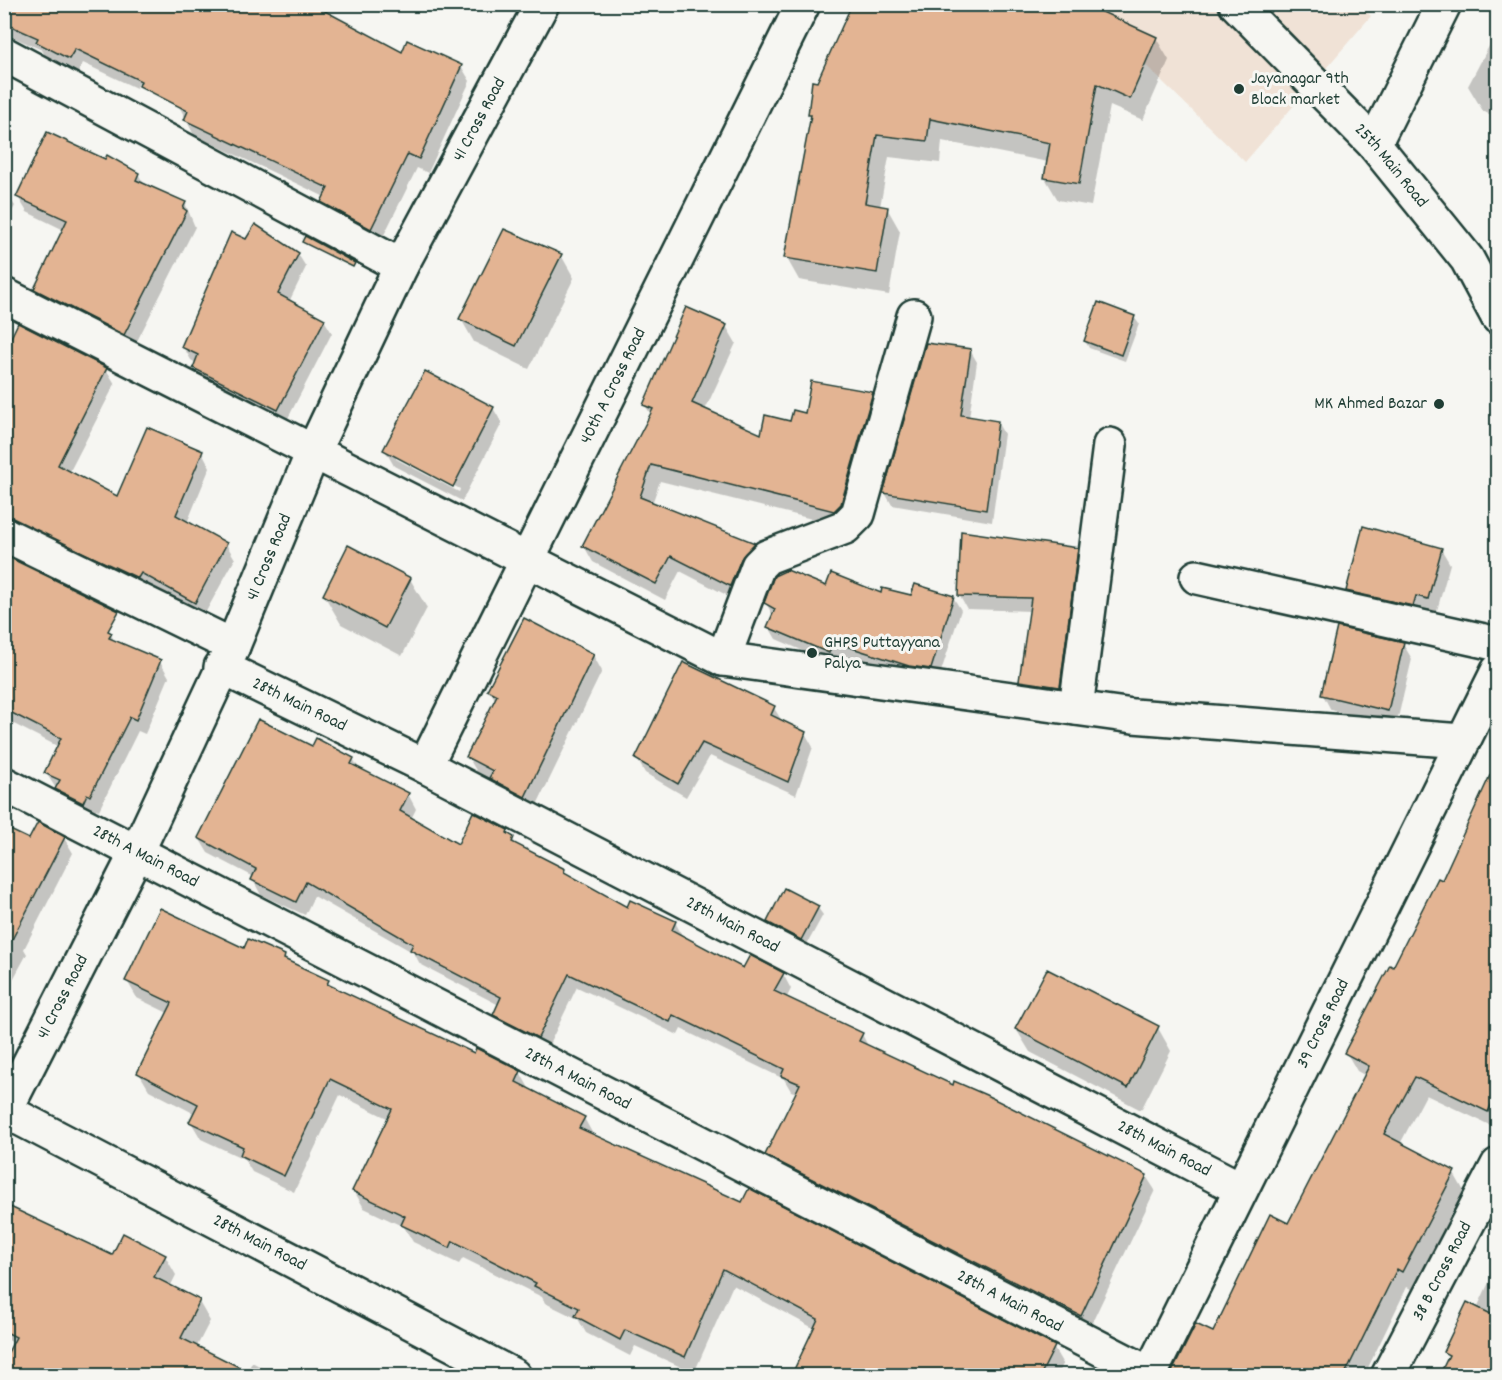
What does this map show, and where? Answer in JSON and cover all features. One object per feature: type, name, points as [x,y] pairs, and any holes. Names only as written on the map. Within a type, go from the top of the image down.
[{"type":"street","name":"41 Cross Road","points":[[5,1111],[136,854],[227,656],[314,452],[401,266],[542,4]]},
{"type":"street","name":"40th A Cross Road","points":[[425,766],[803,4]]},
{"type":"street","name":"25th Main Road","points":[[1236,4],[1374,144],[1467,259],[1497,317]]},
{"type":"street","points":[[1374,144],[1444,4]]},
{"type":"street","points":[[4,54],[401,266]]},
{"type":"street","points":[[4,295],[525,561],[723,659],[1133,716],[1462,741]]},
{"type":"street","points":[[723,659],[758,566],[767,557],[845,527],[858,514],[914,316]]},
{"type":"street","points":[[1076,708],[1110,445]]},
{"type":"street","name":"28th Main Road","points":[[4,534],[425,766],[1241,1190]]},
{"type":"street","points":[[1197,576],[1497,644]]},
{"type":"street","name":"39 Cross Road","points":[[1149,1375],[1497,671]]},
{"type":"street","name":"28th A Main Road","points":[[4,784],[1149,1375]]},
{"type":"street","name":"28th Main Road","points":[[5,1111],[514,1376]]},
{"type":"street","name":"38 B Cross Road","points":[[1388,1376],[1497,1165]]},
{"type":"shaded area","name":"Jayanagar 9th Block market","points":[[1358,4],[1371,16],[1245,162],[1084,5]]},
{"type":"building","points":[[4,4],[325,4],[325,11],[402,52],[407,40],[462,65],[419,159],[408,154],[371,229],[321,202],[328,188],[184,120],[188,111],[139,86],[141,81],[75,49],[69,59],[36,42],[38,38],[4,23]]},
{"type":"building","points":[[852,4],[1085,4],[1157,37],[1130,99],[1097,84],[1079,184],[1044,178],[1050,143],[930,119],[927,141],[877,135],[865,203],[888,207],[877,273],[784,258],[811,115],[808,115],[812,81],[817,82]]},
{"type":"building","points":[[47,132],[105,159],[107,155],[139,173],[136,180],[186,202],[183,208],[187,211],[124,335],[34,289],[67,220],[16,197]]},
{"type":"building","points":[[255,224],[299,253],[278,294],[325,319],[278,410],[193,368],[198,355],[181,347],[231,232],[246,239]]},
{"type":"building","points":[[504,229],[562,254],[516,346],[459,319]]},
{"type":"building","points":[[305,236],[355,263],[353,267],[302,242]]},
{"type":"building","points":[[1098,302],[1135,316],[1121,355],[1084,341]]},
{"type":"building","points":[[686,307],[727,325],[692,403],[761,434],[765,415],[790,421],[793,410],[805,413],[811,381],[873,392],[841,504],[834,511],[651,465],[640,497],[755,543],[741,559],[730,586],[671,556],[656,584],[582,546],[653,409],[643,405]]},
{"type":"building","points":[[18,323],[107,368],[58,465],[117,496],[147,427],[203,451],[176,515],[227,543],[195,603],[141,573],[138,578],[4,516],[4,352]]},
{"type":"building","points":[[926,343],[971,349],[961,415],[998,421],[986,510],[883,493]]},
{"type":"building","points":[[425,371],[494,407],[453,487],[383,450]]},
{"type":"building","points":[[1363,526],[1442,548],[1428,599],[1416,596],[1413,606],[1346,591]]},
{"type":"building","points":[[961,531],[1078,548],[1060,687],[1019,681],[1031,598],[958,596]]},
{"type":"building","points":[[348,545],[411,578],[385,628],[323,595]]},
{"type":"building","points":[[4,555],[119,611],[108,631],[112,633],[109,638],[161,660],[136,720],[130,717],[90,796],[87,794],[83,803],[55,789],[60,780],[44,773],[61,738],[4,709]]},
{"type":"building","points":[[787,570],[826,586],[831,573],[881,593],[882,588],[911,595],[915,584],[954,596],[931,669],[909,666],[833,642],[829,653],[767,627],[775,609],[764,603],[774,576]]},
{"type":"building","points":[[524,618],[594,654],[525,797],[489,778],[493,771],[466,757],[497,695],[487,690]]},
{"type":"building","points":[[1337,627],[1404,642],[1388,711],[1321,695]]},
{"type":"building","points":[[683,662],[775,706],[771,715],[806,732],[788,782],[702,743],[678,784],[635,759]]},
{"type":"building","points":[[258,719],[312,746],[316,738],[354,758],[351,764],[409,793],[400,811],[458,844],[473,812],[508,830],[507,833],[514,837],[512,842],[565,869],[564,872],[627,907],[630,900],[676,921],[672,930],[743,968],[750,955],[784,973],[774,991],[863,1033],[859,1041],[953,1085],[954,1081],[986,1095],[1147,1175],[1081,1316],[765,1155],[800,1084],[781,1076],[784,1069],[673,1015],[670,1022],[569,974],[538,1038],[493,1015],[501,997],[410,950],[413,944],[306,882],[296,902],[251,880],[256,869],[198,838]]},
{"type":"building","points":[[1497,760],[1497,1092],[1488,1112],[1415,1077],[1384,1134],[1455,1171],[1402,1272],[1397,1269],[1344,1376],[1170,1376],[1196,1324],[1213,1332],[1270,1214],[1288,1223],[1369,1066],[1344,1053],[1390,965],[1393,967],[1438,878],[1442,880]]},
{"type":"building","points":[[38,822],[65,837],[4,955],[4,827],[29,839]]},
{"type":"building","points":[[784,888],[819,906],[801,940],[767,922]]},
{"type":"building","points":[[160,908],[244,948],[248,939],[285,955],[284,959],[329,980],[327,984],[474,1053],[476,1048],[521,1071],[516,1082],[585,1117],[579,1128],[742,1202],[749,1188],[1055,1346],[1040,1376],[791,1376],[818,1319],[723,1269],[685,1357],[625,1330],[620,1340],[575,1316],[579,1308],[534,1286],[536,1283],[453,1241],[450,1248],[401,1225],[405,1216],[352,1191],[392,1109],[330,1079],[284,1176],[240,1155],[243,1147],[189,1122],[198,1104],[137,1073],[172,1003],[125,981]]},
{"type":"building","points":[[1047,969],[1159,1026],[1128,1088],[1015,1029]]},
{"type":"building","points":[[4,1204],[112,1255],[123,1233],[166,1255],[154,1277],[200,1300],[181,1338],[257,1376],[4,1376],[4,1360],[16,1337],[4,1331]]},
{"type":"building","points":[[1467,1302],[1497,1317],[1497,1376],[1439,1376],[1449,1355],[1443,1352]]},
{"type":"place","name":"Jayanagar 9th Block market","points":[[1239,89]]},
{"type":"place","name":"MK Ahmed Bazar","points":[[1439,404]]},
{"type":"place","name":"GHPS Puttayyana Palya","points":[[812,653]]}]
